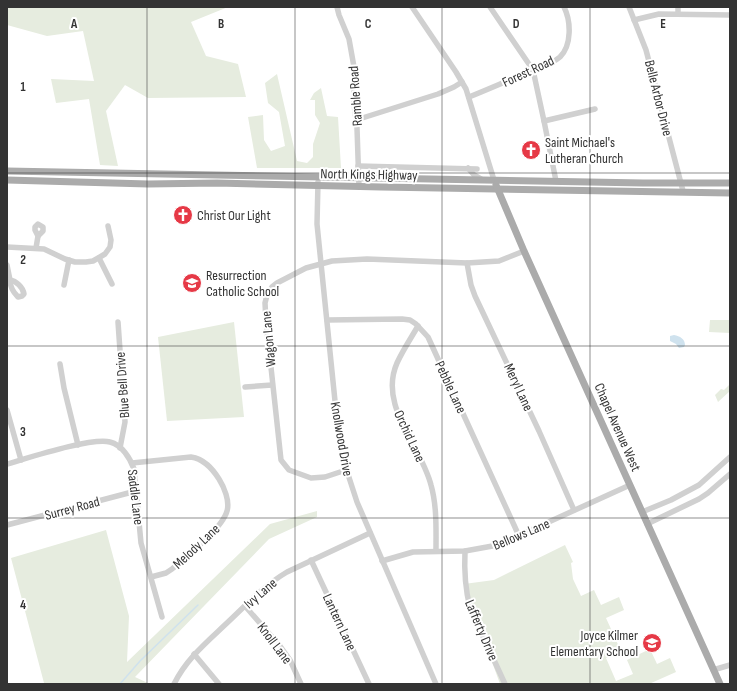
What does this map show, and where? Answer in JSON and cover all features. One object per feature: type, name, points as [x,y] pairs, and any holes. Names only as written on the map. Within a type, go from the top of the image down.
[{"type":"main road","name":"North Kings Highway","points":[[7,171],[643,183],[730,183]]},
{"type":"main road","name":"North Kings Highway","points":[[7,180],[148,184],[217,183],[359,187],[730,192]]},
{"type":"main road","name":"Chapel Avenue West","points":[[494,180],[524,251],[720,684]]},
{"type":"street","name":"Ramble Road","points":[[338,7],[339,15],[348,39],[354,67],[354,103],[359,187]]},
{"type":"street","points":[[412,7],[462,82],[469,97],[494,180]]},
{"type":"street","points":[[490,7],[533,70],[556,181]]},
{"type":"street","name":"Forest Road","points":[[469,97],[555,60],[564,51],[569,30],[569,21],[564,7]]},
{"type":"street","name":"Belle Arbor Drive","points":[[629,7],[646,50],[683,191]]},
{"type":"street","points":[[678,7],[678,14]]},
{"type":"street","points":[[634,20],[659,14],[730,15]]},
{"type":"street","points":[[356,120],[438,94],[462,82]]},
{"type":"street","points":[[544,121],[595,109]]},
{"type":"street","points":[[358,166],[477,169]]},
{"type":"street","points":[[468,168],[481,180]]},
{"type":"street","name":"Knollwood Drive","points":[[318,177],[317,224],[335,401],[343,459],[357,502],[436,684]]},
{"type":"street","points":[[7,247],[37,242],[44,249],[69,260],[86,262],[100,258],[110,247],[111,240],[108,226]]},
{"type":"street","name":"Wagon Lane","points":[[346,470],[325,477],[311,478],[289,470],[281,460],[266,321],[265,303],[267,295],[277,283],[306,268],[332,261],[367,259],[467,263],[499,261],[524,251]]},
{"type":"street","points":[[100,258],[112,284]]},
{"type":"street","points":[[64,285],[69,260]]},
{"type":"street","name":"Meryl Lane","points":[[467,263],[471,285],[475,296],[539,431],[574,510]]},
{"type":"street","points":[[7,265],[10,280]]},
{"type":"street","points":[[327,320],[402,319],[410,320],[418,326]]},
{"type":"street","name":"Blue Bell Drive","points":[[118,322],[125,414],[120,448]]},
{"type":"street","name":"Pebble Lane","points":[[418,326],[428,337],[519,536]]},
{"type":"street","name":"Orchid Lane","points":[[418,326],[397,363],[392,382],[398,414],[420,456],[431,484],[436,510],[436,551]]},
{"type":"street","points":[[60,364],[64,388],[78,445]]},
{"type":"street","points":[[245,387],[272,385]]},
{"type":"street","points":[[7,410],[21,460]]},
{"type":"street","points":[[7,464],[78,445],[99,441],[110,442],[120,448]]},
{"type":"street","name":"Saddle Lane","points":[[120,448],[132,463],[134,469],[141,543],[162,617]]},
{"type":"street","name":"Melody Lane","points":[[132,463],[191,457],[199,459],[207,465],[216,476],[227,499],[227,511],[220,525],[172,569],[166,573],[151,577]]},
{"type":"street","points":[[642,512],[671,500],[699,485],[730,457]]},
{"type":"street","points":[[647,524],[708,493],[730,474]]},
{"type":"street","name":"Bellows Lane","points":[[382,561],[413,552],[466,551],[498,545],[630,485]]},
{"type":"street","name":"Surrey Road","points":[[7,525],[136,491]]},
{"type":"street","name":"Ivy Lane","points":[[174,684],[181,670],[194,654],[259,592],[277,578],[311,560],[370,533]]},
{"type":"street","name":"Lafferty Drive","points":[[466,551],[464,572],[466,595],[470,608],[505,684]]},
{"type":"street","name":"Lantern Lane","points":[[311,560],[369,684]]},
{"type":"street","name":"Knoll Lane","points":[[245,606],[280,646],[290,660],[301,684]]},
{"type":"street","points":[[194,654],[219,684]]},
{"type":"street","points":[[713,670],[730,665]]},
{"type":"shaded area","points":[[7,7],[228,7],[191,22],[206,56],[238,64],[246,97],[148,98],[125,85],[106,111],[118,166],[100,165],[89,99],[56,103],[51,79],[94,81],[83,31],[47,36],[7,25]]},
{"type":"shaded area","points":[[277,74],[297,161],[307,163],[313,157],[313,144],[320,123],[315,115],[315,100],[310,100],[314,93],[321,88],[327,116],[338,117],[341,168],[257,168],[248,117],[263,115],[264,140],[271,151],[285,146],[279,112],[268,103],[265,83]]},
{"type":"shaded area","points":[[710,320],[730,320],[730,333],[709,332]]},
{"type":"shaded area","points":[[234,322],[244,417],[167,421],[158,337]]},
{"type":"shaded area","points":[[730,384],[730,391],[718,402],[715,395],[721,389],[724,390]]},
{"type":"shaded area","points":[[317,511],[317,517],[269,539],[135,677],[150,684],[42,684],[44,683],[11,558],[106,530],[129,616],[127,662],[270,524]]},
{"type":"shaded area","points":[[565,545],[573,562],[571,563],[573,579],[581,596],[594,590],[601,605],[619,597],[624,610],[606,618],[621,651],[606,658],[616,681],[633,674],[627,660],[650,649],[657,664],[670,658],[676,672],[649,684],[500,684],[464,584],[494,580]]},
{"type":"water","points":[[674,335],[683,339],[685,343],[684,347],[679,348],[676,344],[670,341],[670,336]]},
{"type":"waterway","points":[[120,684],[140,661],[198,605]]},
{"type":"place","name":"Saint Michael's Lutheran Church","points":[[531,150]]},
{"type":"place","name":"Christ Our Light","points":[[183,215]]},
{"type":"place","name":"Resurrection Catholic School","points":[[192,283]]},
{"type":"place","name":"Joyce Kilmer Elementary School","points":[[652,643]]}]
